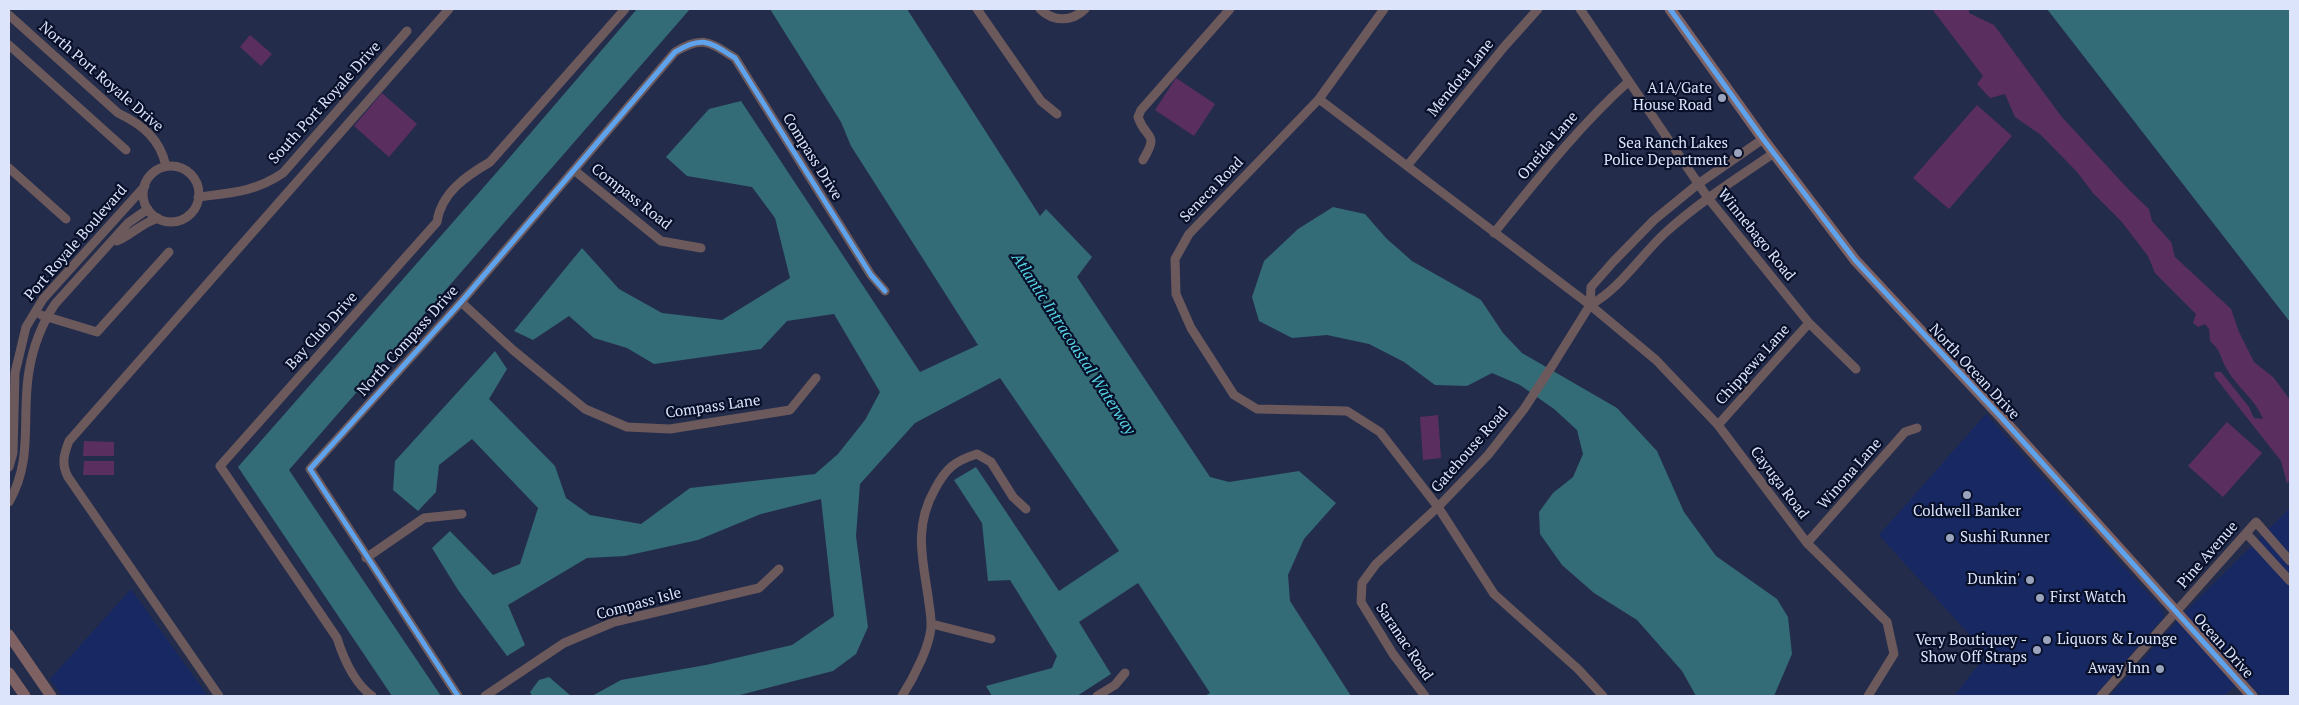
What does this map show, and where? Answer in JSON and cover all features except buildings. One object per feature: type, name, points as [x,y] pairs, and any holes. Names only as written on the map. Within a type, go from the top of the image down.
[{"type":"main road","name":"North Ocean Drive","points":[[1670,9],[1764,140],[1855,260],[2176,613]]},
{"type":"main road","name":"Ocean Drive","points":[[2176,613],[2252,696]]},
{"type":"main road","points":[[9,635],[51,696]]},
{"type":"main road","points":[[9,673],[25,696]]},
{"type":"street","points":[[219,696],[68,477],[63,468],[64,454],[69,441],[449,9]]},
{"type":"street","name":"Bay Club Drive","points":[[372,696],[366,692],[350,670],[337,638],[220,466],[437,222],[439,211],[446,198],[466,176],[490,162],[624,9]]},
{"type":"street","points":[[978,9],[1041,100],[1057,114]]},
{"type":"street","points":[[1040,9],[1047,15],[1061,19],[1078,16],[1085,9]]},
{"type":"street","points":[[1143,160],[1152,144],[1151,136],[1140,123],[1138,117],[1141,110],[1230,9]]},
{"type":"street","name":"Seneca Road","points":[[1384,9],[1319,99],[1189,234],[1175,259],[1176,294],[1191,328],[1234,395],[1257,409],[1347,411],[1380,432],[1438,507]]},
{"type":"street","name":"Mendota Lane","points":[[1407,166],[1504,47],[1538,9]]},
{"type":"street","name":"Winnebago Road","points":[[1580,9],[1708,198],[1809,323],[1856,369]]},
{"type":"street","name":"North Port Royale Drive","points":[[9,15],[118,113],[137,122],[148,132],[161,149],[166,166]]},
{"type":"street","name":"South Port Royale Drive","points":[[198,197],[249,189],[266,184],[283,173],[407,31]]},
{"type":"street","name":"North Compass Drive","points":[[458,696],[366,558],[310,469],[461,302],[675,52],[692,42],[711,43]]},
{"type":"street","name":"Compass Drive","points":[[711,43],[735,58],[871,275],[885,291]]},
{"type":"street","points":[[9,44],[126,150]]},
{"type":"street","name":"Oneida Lane","points":[[1494,233],[1565,146],[1599,108],[1628,82]]},
{"type":"street","points":[[1319,99],[1590,304]]},
{"type":"street","name":"Gatehouse Road","points":[[1361,602],[1362,583],[1376,564],[1438,507],[1488,455],[1524,409],[1590,304],[1592,287],[1613,262],[1654,220],[1698,184],[1764,140]]},
{"type":"street","name":"Gatehouse Road","points":[[1590,304],[1605,298],[1665,233],[1708,198],[1774,153]]},
{"type":"street","points":[[166,166],[179,167],[190,174],[197,184],[198,197],[194,208],[186,217],[174,221],[152,214],[143,197],[144,186],[154,172],[166,166]]},
{"type":"street","points":[[9,168],[66,219]]},
{"type":"street","name":"Compass Road","points":[[574,170],[661,241],[702,248]]},
{"type":"street","name":"Port Royale Boulevard","points":[[9,467],[13,444],[15,373],[26,327],[33,313],[144,186]]},
{"type":"street","name":"Port Royale Boulevard","points":[[9,502],[19,482],[26,447],[29,373],[38,335],[46,317],[55,304],[124,227],[152,214]]},
{"type":"street","name":"Port Royale Boulevard","points":[[106,249],[136,222],[152,214]]},
{"type":"street","points":[[115,219],[124,227]]},
{"type":"street","points":[[33,313],[97,332],[169,252]]},
{"type":"street","name":"Compass Lane","points":[[461,302],[513,350],[585,409],[627,427],[670,429],[790,410],[816,378]]},
{"type":"street","name":"Cayuga Road","points":[[1590,304],[1656,360],[1718,425],[1807,543],[1887,622],[1894,654],[1868,696]]},
{"type":"street","name":"Chippewa Lane","points":[[1718,425],[1809,323]]},
{"type":"street","name":"Winona Lane","points":[[1807,543],[1905,432],[1917,428]]},
{"type":"street","points":[[902,696],[918,669],[932,624],[921,550],[921,524],[928,501],[941,478],[958,460],[977,454],[992,462],[1013,497],[1026,510]]},
{"type":"street","points":[[1438,507],[1494,594],[1578,669],[1602,696]]},
{"type":"street","points":[[366,558],[424,518],[462,514]]},
{"type":"street","name":"Pine Avenue","points":[[2102,696],[2256,522],[2290,561]]},
{"type":"street","points":[[2246,533],[2290,581]]},
{"type":"street","name":"Compass Isle","points":[[485,696],[564,643],[614,622],[759,588],[779,569]]},
{"type":"street","name":"Saranac Road","points":[[1361,602],[1392,654],[1425,696]]},
{"type":"street","points":[[932,624],[991,639]]},
{"type":"street","points":[[1096,696],[1115,685],[1125,674]]},
{"type":"shaded area","points":[[1932,9],[1969,9],[1969,13],[1994,25],[2061,116],[2149,209],[2152,221],[2171,242],[2175,257],[2231,309],[2239,332],[2254,362],[2274,378],[2290,400],[2290,480],[2287,483],[2281,461],[2215,377],[2214,372],[2221,372],[2249,407],[2254,418],[2263,419],[2256,406],[2232,377],[2219,352],[2210,341],[2209,329],[2205,324],[2198,327],[2193,323],[2196,314],[2155,273],[2148,256],[2121,221],[2041,135],[2015,117],[2005,94],[1990,98],[1977,84],[1983,76]]},
{"type":"shaded area","points":[[250,35],[272,54],[261,66],[240,47]]},
{"type":"shaded area","points":[[1176,78],[1215,104],[1194,136],[1155,110]]},
{"type":"shaded area","points":[[382,93],[417,124],[389,157],[354,126]]},
{"type":"shaded area","points":[[1977,105],[2012,136],[1949,209],[1913,178]]},
{"type":"shaded area","points":[[1986,414],[2163,610],[2164,617],[2095,696],[1954,696],[1987,654],[1879,535]]},
{"type":"shaded area","points":[[1438,415],[1441,458],[1423,460],[1420,417]]},
{"type":"shaded area","points":[[2227,422],[2262,453],[2223,497],[2188,466]]},
{"type":"shaded area","points":[[84,441],[114,442],[114,456],[83,456]]},
{"type":"shaded area","points":[[84,461],[114,461],[114,475],[83,475]]},
{"type":"shaded area","points":[[2290,508],[2290,696],[2261,696],[2244,678],[2224,696],[2110,696],[2187,610]]},
{"type":"shaded area","points":[[131,589],[208,696],[62,696],[50,679]]},
{"type":"water","points":[[637,9],[690,9],[289,470],[441,696],[392,696],[238,467],[504,164]]},
{"type":"water","name":"Atlantic Intracoastal Waterway","points":[[770,9],[907,9],[1040,216],[1046,209],[1092,257],[1077,277],[1210,477],[1229,482],[1299,471],[1336,503],[1304,539],[1288,575],[1290,601],[1351,696],[1205,696],[1210,693],[1138,583],[1079,622],[1111,674],[1077,696],[992,696],[986,686],[1052,668],[1057,656],[1010,580],[988,581],[982,523],[954,480],[976,467],[1059,591],[1119,551],[1000,378],[915,423],[860,484],[856,536],[868,627],[856,654],[833,671],[736,696],[592,696],[621,680],[706,665],[792,645],[834,616],[821,499],[761,514],[698,540],[625,556],[587,558],[508,605],[525,645],[507,656],[458,590],[432,548],[450,531],[493,575],[520,564],[538,508],[472,439],[439,465],[436,492],[418,511],[393,490],[395,461],[495,351],[507,369],[489,399],[555,466],[566,498],[590,515],[641,524],[690,488],[815,474],[838,454],[865,420],[880,392],[834,314],[787,321],[761,349],[654,364],[627,348],[594,338],[569,316],[533,340],[514,331],[582,248],[619,289],[662,313],[722,320],[790,278],[775,218],[752,187],[687,176],[666,157],[709,109],[741,101],[920,372],[978,345],[851,146],[841,122]]},
{"type":"water","points":[[2047,9],[2290,9],[2290,322]]},
{"type":"water","points":[[1333,207],[1365,214],[1386,238],[1412,261],[1481,300],[1503,333],[1522,353],[1617,408],[1657,451],[1684,512],[1716,556],[1777,599],[1788,617],[1792,654],[1774,696],[1696,696],[1682,671],[1637,620],[1594,593],[1562,565],[1540,534],[1539,512],[1553,493],[1573,477],[1583,454],[1577,430],[1554,409],[1520,385],[1492,373],[1467,386],[1435,385],[1404,362],[1369,344],[1327,335],[1292,338],[1259,321],[1252,297],[1264,261],[1298,229]]},
{"type":"water","points":[[549,677],[571,696],[532,696],[530,692],[539,680]]},
{"type":"cycle path","points":[[1670,9],[1763,139],[1855,260],[2000,416],[2252,696]]},
{"type":"cycle path","points":[[458,696],[310,469],[461,302],[675,52],[699,42],[719,48],[735,58],[871,275],[885,291]]},
{"type":"place","name":"A1A/Gate House Road","points":[[1722,98]]},
{"type":"place","name":"Sea Ranch Lakes Police Department","points":[[1738,153]]},
{"type":"place","name":"Coldwell Banker","points":[[1967,495]]},
{"type":"place","name":"Sushi Runner","points":[[1950,538]]},
{"type":"place","name":"Dunkin'","points":[[2030,580]]},
{"type":"place","name":"First Watch","points":[[2040,598]]},
{"type":"place","name":"Liquors & Lounge","points":[[2047,640]]},
{"type":"place","name":"Very Boutiquey - Show Off Straps","points":[[2037,650]]},
{"type":"place","name":"Away Inn","points":[[2160,669]]}]
